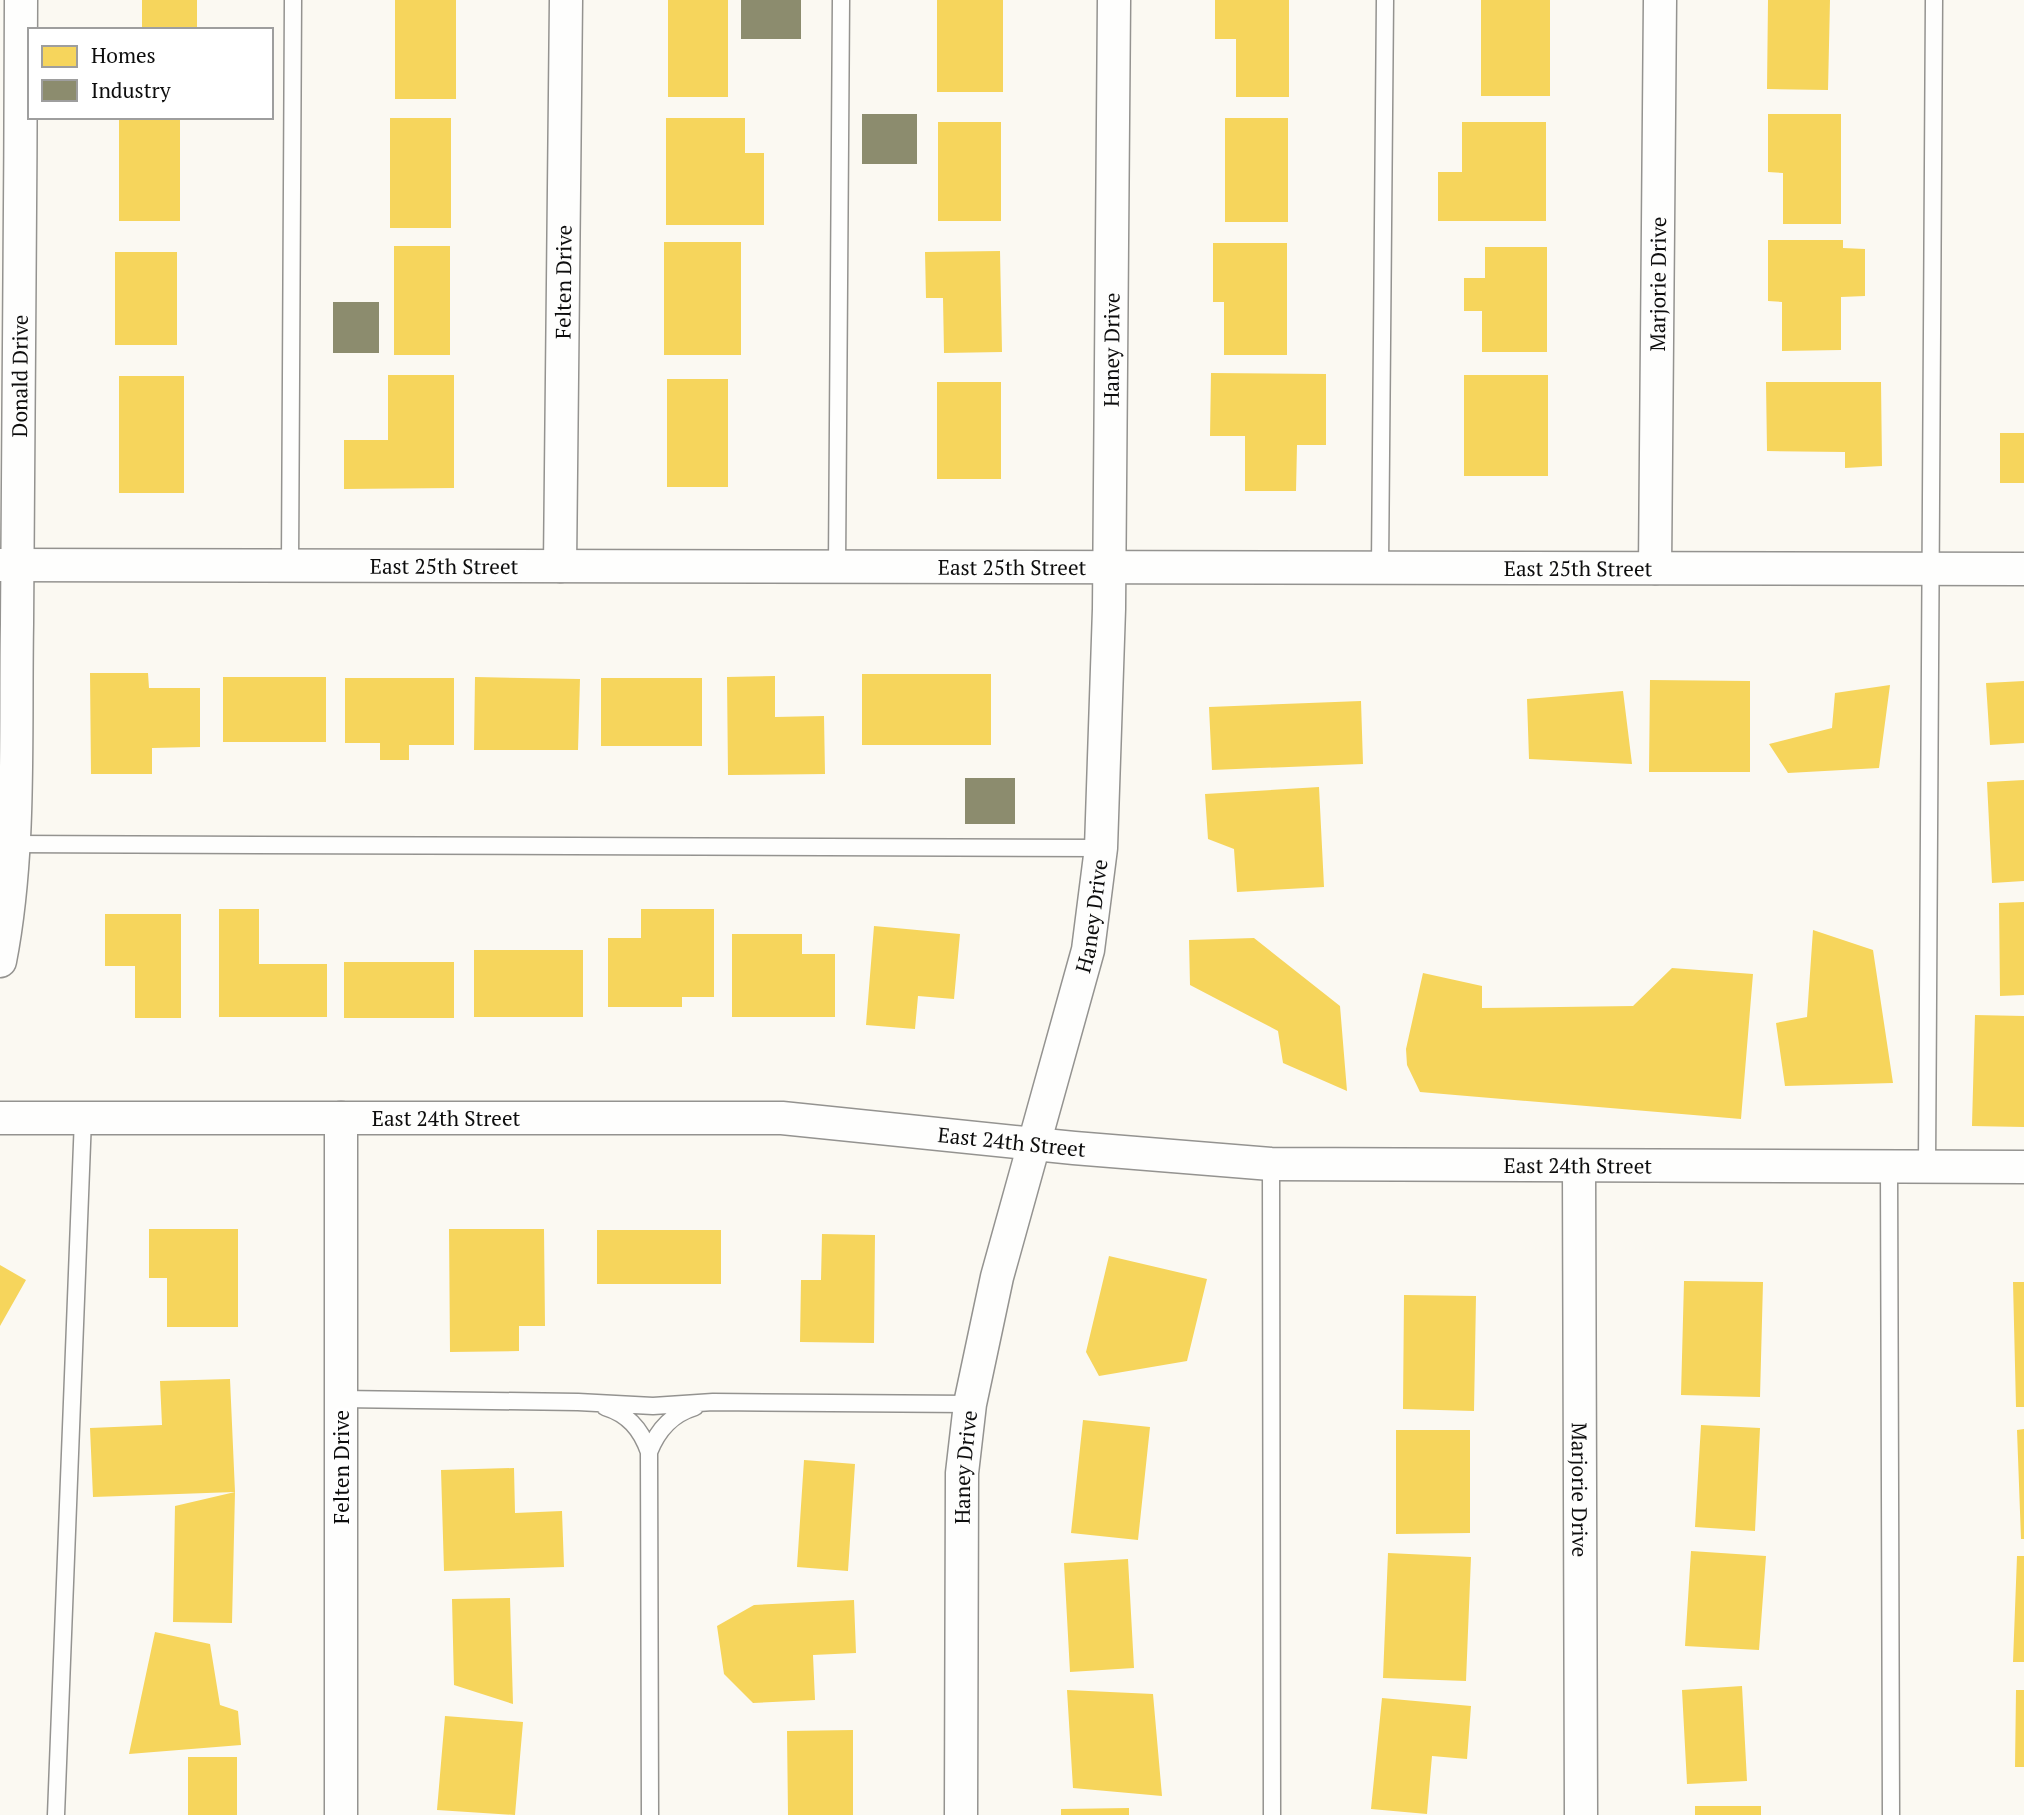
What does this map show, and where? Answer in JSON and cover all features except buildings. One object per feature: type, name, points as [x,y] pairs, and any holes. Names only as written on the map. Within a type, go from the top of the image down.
[{"type":"street","name":"Donald Drive","points":[[0,961],[9,918],[9,565],[21,0]]},
{"type":"street","name":"Felten Drive","points":[[560,566],[566,0]]},
{"type":"street","name":"Haney Drive","points":[[961,1815],[961,1487],[970,1404],[997,1277],[1088,950],[1101,848],[1110,567],[1114,0]]},
{"type":"street","name":"Marjorie Drive","points":[[1655,568],[1660,0]]},
{"type":"street","name":"East 25th Street","points":[[9,565],[2024,569]]},
{"type":"street","name":"East 24th Street","points":[[0,1118],[782,1118],[1034,1144],[1271,1164],[2024,1167]]},
{"type":"street","name":"Felten Drive","points":[[341,1118],[341,1815]]},
{"type":"street","name":"Marjorie Drive","points":[[1579,1166],[1581,1815]]},
{"type":"lane","points":[[290,566],[293,0]]},
{"type":"lane","points":[[837,566],[841,0]]},
{"type":"lane","points":[[1380,567],[1385,0]]},
{"type":"lane","points":[[1927,1166],[1934,0]]},
{"type":"lane","points":[[7,844],[1101,848]]},
{"type":"lane","points":[[56,1815],[83,1118]]},
{"type":"lane","points":[[1271,1164],[1272,1815]]},
{"type":"lane","points":[[1889,1166],[1891,1815]]},
{"type":"lane","points":[[341,1399],[579,1402],[653,1406],[713,1402],[970,1404]]},
{"type":"lane","points":[[579,1402],[619,1412],[636,1427],[649,1452]]},
{"type":"lane","points":[[650,1815],[649,1452],[657,1434],[670,1419],[688,1409],[713,1402]]}]
